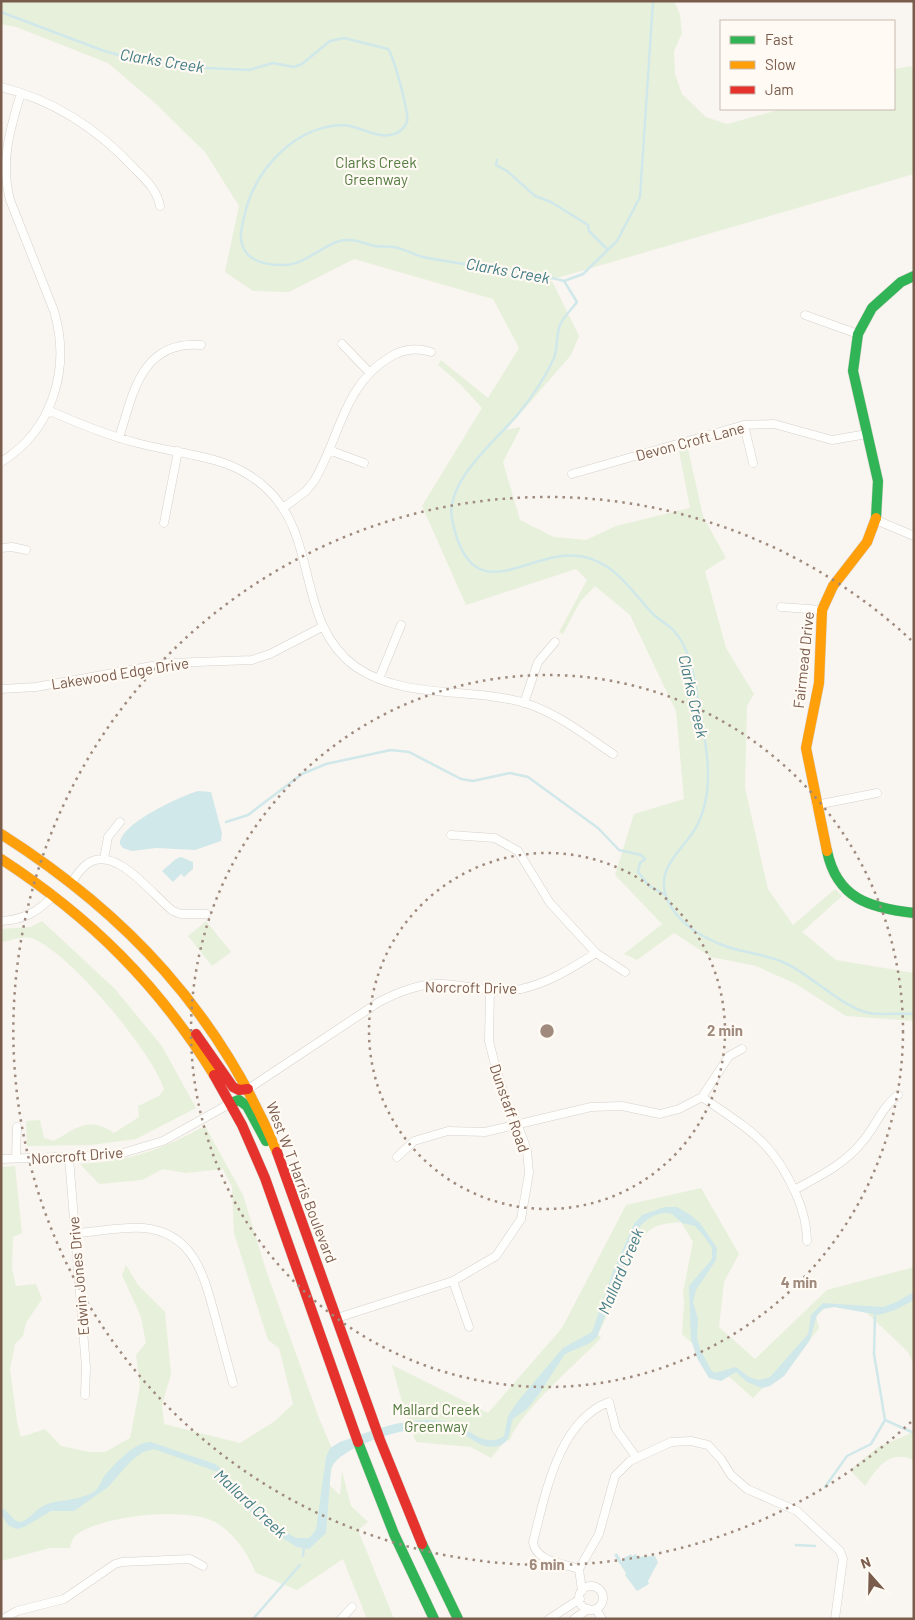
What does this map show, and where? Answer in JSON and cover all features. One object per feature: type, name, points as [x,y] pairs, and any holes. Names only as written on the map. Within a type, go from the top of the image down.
[{"type":"main road","name":"Fairmead Drive","points":[[914,276],[901,282],[872,308],[858,334],[853,371],[878,481],[876,520],[867,542],[833,586],[822,610],[819,683],[806,748],[816,805],[830,866],[851,896],[886,910],[914,913]]},
{"type":"main road","name":"West W T Harris Boulevard","points":[[1,834],[72,882],[124,927],[179,986],[217,1038],[248,1090],[284,1170],[404,1505],[458,1619]]},
{"type":"main road","points":[[1,859],[54,895],[107,940],[168,1007],[196,1033],[233,1087],[239,1090],[248,1090]]},
{"type":"main road","points":[[168,1007],[198,1049],[231,1103],[271,1194],[389,1524],[434,1619]]},
{"type":"main road","points":[[231,1103],[239,1100],[246,1106],[284,1170]]},
{"type":"street","points":[[1,87],[21,93],[64,111],[100,135],[154,188],[160,206]]},
{"type":"street","points":[[1,462],[27,442],[48,410],[56,387],[60,362],[58,325],[10,200],[4,169],[7,140],[21,93]]},
{"type":"street","points":[[806,315],[858,334]]},
{"type":"street","points":[[342,344],[370,373]]},
{"type":"street","points":[[119,438],[136,383],[146,366],[177,348],[201,345]]},
{"type":"street","points":[[283,508],[306,491],[314,481],[347,405],[360,383],[370,373],[400,351],[414,348],[431,352]]},
{"type":"street","points":[[48,410],[119,438],[214,458],[244,470],[269,490],[283,508],[295,532],[313,602],[322,627],[329,639],[350,662],[379,679],[406,686],[524,703],[551,714],[613,754]]},
{"type":"street","name":"Devon Croft Lane","points":[[572,474],[744,425],[774,424],[832,440],[867,434]]},
{"type":"street","points":[[744,425],[753,464]]},
{"type":"street","points":[[329,450],[364,463]]},
{"type":"street","points":[[164,523],[178,451]]},
{"type":"street","points":[[876,520],[914,536]]},
{"type":"street","points":[[1,548],[12,547],[26,550]]},
{"type":"street","points":[[781,607],[822,610]]},
{"type":"street","points":[[379,679],[401,625]]},
{"type":"street","name":"Lakewood Edge Drive","points":[[1,689],[36,687],[169,662],[252,660],[270,654],[322,627]]},
{"type":"street","points":[[524,703],[538,662],[555,642]]},
{"type":"street","points":[[816,805],[877,792]]},
{"type":"street","points":[[104,859],[105,845],[117,823]]},
{"type":"street","points":[[451,835],[495,838],[518,851],[550,903],[596,953],[625,972]]},
{"type":"street","points":[[72,882],[87,864],[104,859],[123,866],[174,911],[181,914],[205,912]]},
{"type":"street","points":[[1,921],[18,919],[32,914],[41,909],[54,895]]},
{"type":"street","name":"Norcroft Drive","points":[[248,1090],[372,1006],[399,991],[440,984],[490,990],[520,989],[552,980],[596,953]]},
{"type":"street","name":"Dunstaff Road","points":[[337,1318],[453,1282],[496,1256],[521,1219],[529,1173],[527,1150],[509,1109],[489,1042],[490,990]]},
{"type":"street","points":[[397,1157],[414,1141],[448,1131],[485,1132],[518,1126],[591,1107],[622,1106],[660,1114],[679,1109],[702,1097],[729,1056],[742,1049]]},
{"type":"street","points":[[794,1190],[828,1172],[854,1152],[865,1139],[884,1107],[898,1095]]},
{"type":"street","points":[[702,1097],[766,1143],[785,1169],[806,1219],[806,1241]]},
{"type":"street","name":"Norcroft Drive","points":[[1,1159],[116,1155],[150,1146],[178,1134],[231,1103]]},
{"type":"street","points":[[16,1158],[17,1127]]},
{"type":"street","name":"Edwin Jones Drive","points":[[69,1158],[86,1367],[85,1394]]},
{"type":"street","points":[[75,1234],[143,1228],[165,1234],[189,1250],[204,1276],[233,1383]]},
{"type":"street","points":[[453,1282],[469,1327]]},
{"type":"street","points":[[579,1569],[544,1558],[534,1548],[533,1542],[558,1457],[583,1419],[596,1407],[609,1402],[616,1429],[636,1457]]},
{"type":"street","points":[[602,1619],[592,1609],[581,1604],[579,1569],[599,1534],[615,1476],[636,1457],[671,1442],[690,1441],[708,1445],[721,1459],[731,1475],[747,1489],[797,1510],[840,1551],[843,1558],[836,1619]]},
{"type":"street","points":[[3,1619],[17,1611],[64,1599],[115,1564],[122,1562],[190,1559],[203,1566]]},
{"type":"street","points":[[549,1619],[589,1587],[600,1590],[603,1600],[574,1619]]},
{"type":"street","points":[[341,1619],[352,1607]]},
{"type":"green space","name":"Clarks Creek Greenway","points":[[1,1],[674,1],[680,14],[682,33],[674,51],[675,74],[682,94],[706,117],[727,124],[778,110],[895,110],[895,69],[911,66],[914,73],[914,174],[550,280],[579,336],[571,355],[506,430],[521,427],[503,462],[520,520],[554,537],[586,540],[616,526],[690,508],[679,451],[688,449],[703,516],[726,558],[705,571],[726,648],[754,694],[747,706],[745,788],[768,889],[793,925],[835,889],[842,896],[802,932],[836,960],[914,973],[914,1021],[846,1016],[796,984],[756,966],[711,957],[674,933],[637,960],[624,954],[662,924],[615,875],[634,814],[684,799],[676,711],[630,615],[595,586],[580,602],[563,634],[559,632],[587,580],[576,569],[466,605],[422,506],[482,408],[460,384],[438,365],[441,360],[488,398],[519,348],[493,299],[354,259],[289,292],[253,291],[225,272],[239,206],[205,152],[155,103],[108,63],[16,27],[1,24]]},
{"type":"green space","points":[[42,921],[115,989],[162,1046],[196,1108],[136,1139],[91,1145],[27,1146],[26,1121],[40,1120],[44,1138],[54,1141],[76,1128],[90,1125],[97,1125],[114,1133],[139,1117],[138,1106],[159,1096],[164,1089],[157,1073],[127,1028],[86,981],[65,961],[47,946],[28,937],[1,942],[1,929],[31,927]]},
{"type":"green space","points":[[206,921],[231,952],[212,966],[188,936]]},
{"type":"green space","points":[[205,1126],[243,1195],[266,1270],[319,1418],[335,1456],[328,1484],[340,1495],[342,1471],[351,1506],[368,1522],[358,1530],[394,1619],[367,1619],[343,1559],[297,1590],[256,1573],[241,1546],[232,1535],[220,1525],[207,1519],[190,1515],[148,1515],[106,1522],[76,1535],[72,1540],[70,1548],[50,1548],[1,1561],[1,1167],[15,1166],[22,1233],[13,1237],[12,1269],[16,1286],[36,1284],[42,1299],[26,1323],[23,1336],[15,1344],[10,1369],[17,1422],[21,1437],[45,1429],[61,1446],[89,1452],[105,1452],[130,1438],[140,1386],[136,1355],[146,1343],[141,1317],[122,1275],[126,1265],[138,1285],[165,1312],[171,1374],[162,1405],[164,1424],[240,1443],[275,1421],[293,1404],[279,1348],[268,1340],[234,1233],[232,1187],[223,1169],[185,1173],[163,1169],[142,1180],[99,1184],[80,1164],[115,1160],[145,1153],[174,1142]]},
{"type":"green space","name":"Mallard Creek Greenway","points":[[701,1188],[739,1254],[724,1282],[719,1327],[755,1359],[827,1290],[914,1267],[914,1365],[908,1352],[865,1311],[827,1305],[816,1317],[819,1328],[783,1375],[763,1388],[753,1398],[727,1375],[711,1375],[693,1344],[682,1334],[683,1292],[693,1242],[681,1222],[668,1223],[655,1227],[646,1234],[638,1245],[630,1259],[598,1334],[601,1338],[537,1402],[515,1429],[510,1440],[505,1441],[491,1458],[471,1447],[416,1442],[403,1406],[392,1365],[488,1413],[562,1328],[626,1205]]},
{"type":"green space","points":[[914,1432],[914,1460],[897,1457],[885,1462],[865,1486],[850,1470],[878,1447]]},
{"type":"water","points":[[198,791],[211,792],[222,833],[221,841],[195,850],[156,848],[132,851],[123,848],[120,844],[122,836],[140,820],[178,799]]},
{"type":"water","points":[[181,857],[193,862],[193,869],[184,877],[181,874],[173,882],[162,871]]},
{"type":"water","name":"Mallard Creek","points":[[665,1207],[677,1207],[689,1214],[700,1223],[717,1248],[716,1260],[696,1290],[693,1302],[698,1319],[697,1338],[700,1349],[711,1370],[715,1373],[736,1367],[749,1377],[759,1380],[770,1377],[808,1334],[811,1315],[823,1303],[883,1307],[914,1292],[914,1300],[895,1310],[879,1315],[834,1307],[823,1309],[817,1315],[810,1340],[784,1376],[770,1386],[762,1388],[747,1382],[736,1372],[721,1381],[709,1378],[697,1358],[691,1339],[689,1286],[712,1259],[712,1248],[695,1226],[682,1223],[672,1214],[658,1214],[638,1229],[597,1337],[590,1343],[565,1354],[528,1408],[513,1419],[509,1437],[505,1443],[494,1447],[487,1446],[458,1430],[440,1426],[424,1427],[386,1436],[350,1450],[338,1459],[331,1469],[326,1533],[309,1549],[297,1547],[268,1529],[231,1492],[218,1472],[154,1449],[143,1452],[131,1461],[108,1487],[74,1511],[51,1511],[24,1527],[16,1529],[8,1525],[1,1514],[1,1508],[7,1511],[15,1520],[21,1522],[43,1506],[89,1494],[97,1489],[105,1475],[126,1454],[138,1445],[151,1442],[215,1464],[226,1473],[238,1490],[281,1529],[296,1538],[309,1538],[316,1530],[326,1457],[330,1448],[340,1442],[367,1432],[420,1420],[434,1420],[455,1424],[482,1439],[496,1440],[504,1436],[508,1416],[518,1401],[563,1348],[592,1332],[614,1269],[634,1224],[642,1215]]},
{"type":"water","points":[[617,1553],[622,1562],[622,1559],[631,1554],[632,1556],[636,1554],[638,1557],[655,1556],[658,1562],[648,1581],[649,1584],[637,1591],[614,1555]]},
{"type":"waterway","points":[[564,281],[583,274],[617,241],[640,197],[653,1]]},
{"type":"waterway","name":"Clarks Creek","points":[[1,12],[104,51],[126,57],[157,63],[208,68],[249,70],[273,63],[294,67],[302,64],[330,41],[344,38],[388,49],[394,62],[403,97],[407,116],[405,126],[402,130],[388,135],[375,134],[342,125],[325,127],[294,141],[269,164],[259,178],[252,193],[241,232],[245,252],[255,260],[267,264],[281,265],[299,262],[338,241],[354,240],[375,246],[398,248],[423,257],[529,273],[564,281],[577,302],[560,325],[554,358],[528,401],[474,463],[456,490],[452,505],[452,519],[461,549],[474,565],[489,572],[506,571],[565,556],[585,557],[596,561],[606,566],[623,580],[653,614],[672,629],[680,639],[689,658],[694,679],[706,745],[708,780],[705,803],[699,821],[666,872],[664,884],[666,896],[678,917],[698,933],[718,943],[774,959],[793,967],[837,998],[859,1010],[874,1014],[914,1014]]},
{"type":"waterway","points":[[497,160],[496,165],[507,171],[535,196],[551,202],[588,225],[589,231],[608,250]]},
{"type":"waterway","points":[[226,822],[248,815],[302,774],[326,764],[391,750],[409,752],[461,779],[473,781],[510,773],[528,777],[598,828],[619,850],[641,855],[645,859],[640,863],[638,872],[649,886],[664,894]]},
{"type":"waterway","points":[[825,1487],[847,1456],[871,1444],[885,1420],[874,1354],[875,1313]]},
{"type":"waterway","points":[[885,1420],[914,1433]]},
{"type":"waterway","points":[[796,1545],[815,1546]]},
{"type":"waterway","points":[[303,1556],[304,1546]]},
{"type":"waterway","points":[[253,1619],[300,1565]]},
{"type":"traffic: fast","points":[[876,518],[878,481],[853,371],[858,334],[872,308],[901,282],[914,276]]},
{"type":"traffic: fast","points":[[827,851],[839,880],[847,890],[858,898],[883,908],[914,913]]},
{"type":"traffic: fast","points":[[231,1103],[239,1100],[247,1106],[266,1141]]},
{"type":"traffic: fast","points":[[358,1442],[394,1534],[434,1619]]},
{"type":"traffic: fast","points":[[422,1544],[458,1619]]},
{"type":"traffic: slow","points":[[827,851],[806,748],[819,683],[822,610],[833,586],[867,542],[876,518]]},
{"type":"traffic: slow","points":[[1,834],[47,865],[89,898],[128,933],[164,971],[197,1011],[227,1055],[254,1102],[277,1152]]},
{"type":"traffic: slow","points":[[1,859],[64,904],[120,955],[170,1011],[214,1075]]},
{"type":"traffic: jam","points":[[196,1034],[233,1087],[239,1090],[248,1089]]},
{"type":"traffic: jam","points":[[214,1075],[242,1125],[265,1178],[358,1442]]},
{"type":"traffic: jam","points":[[277,1152],[380,1440],[422,1544]]}]
